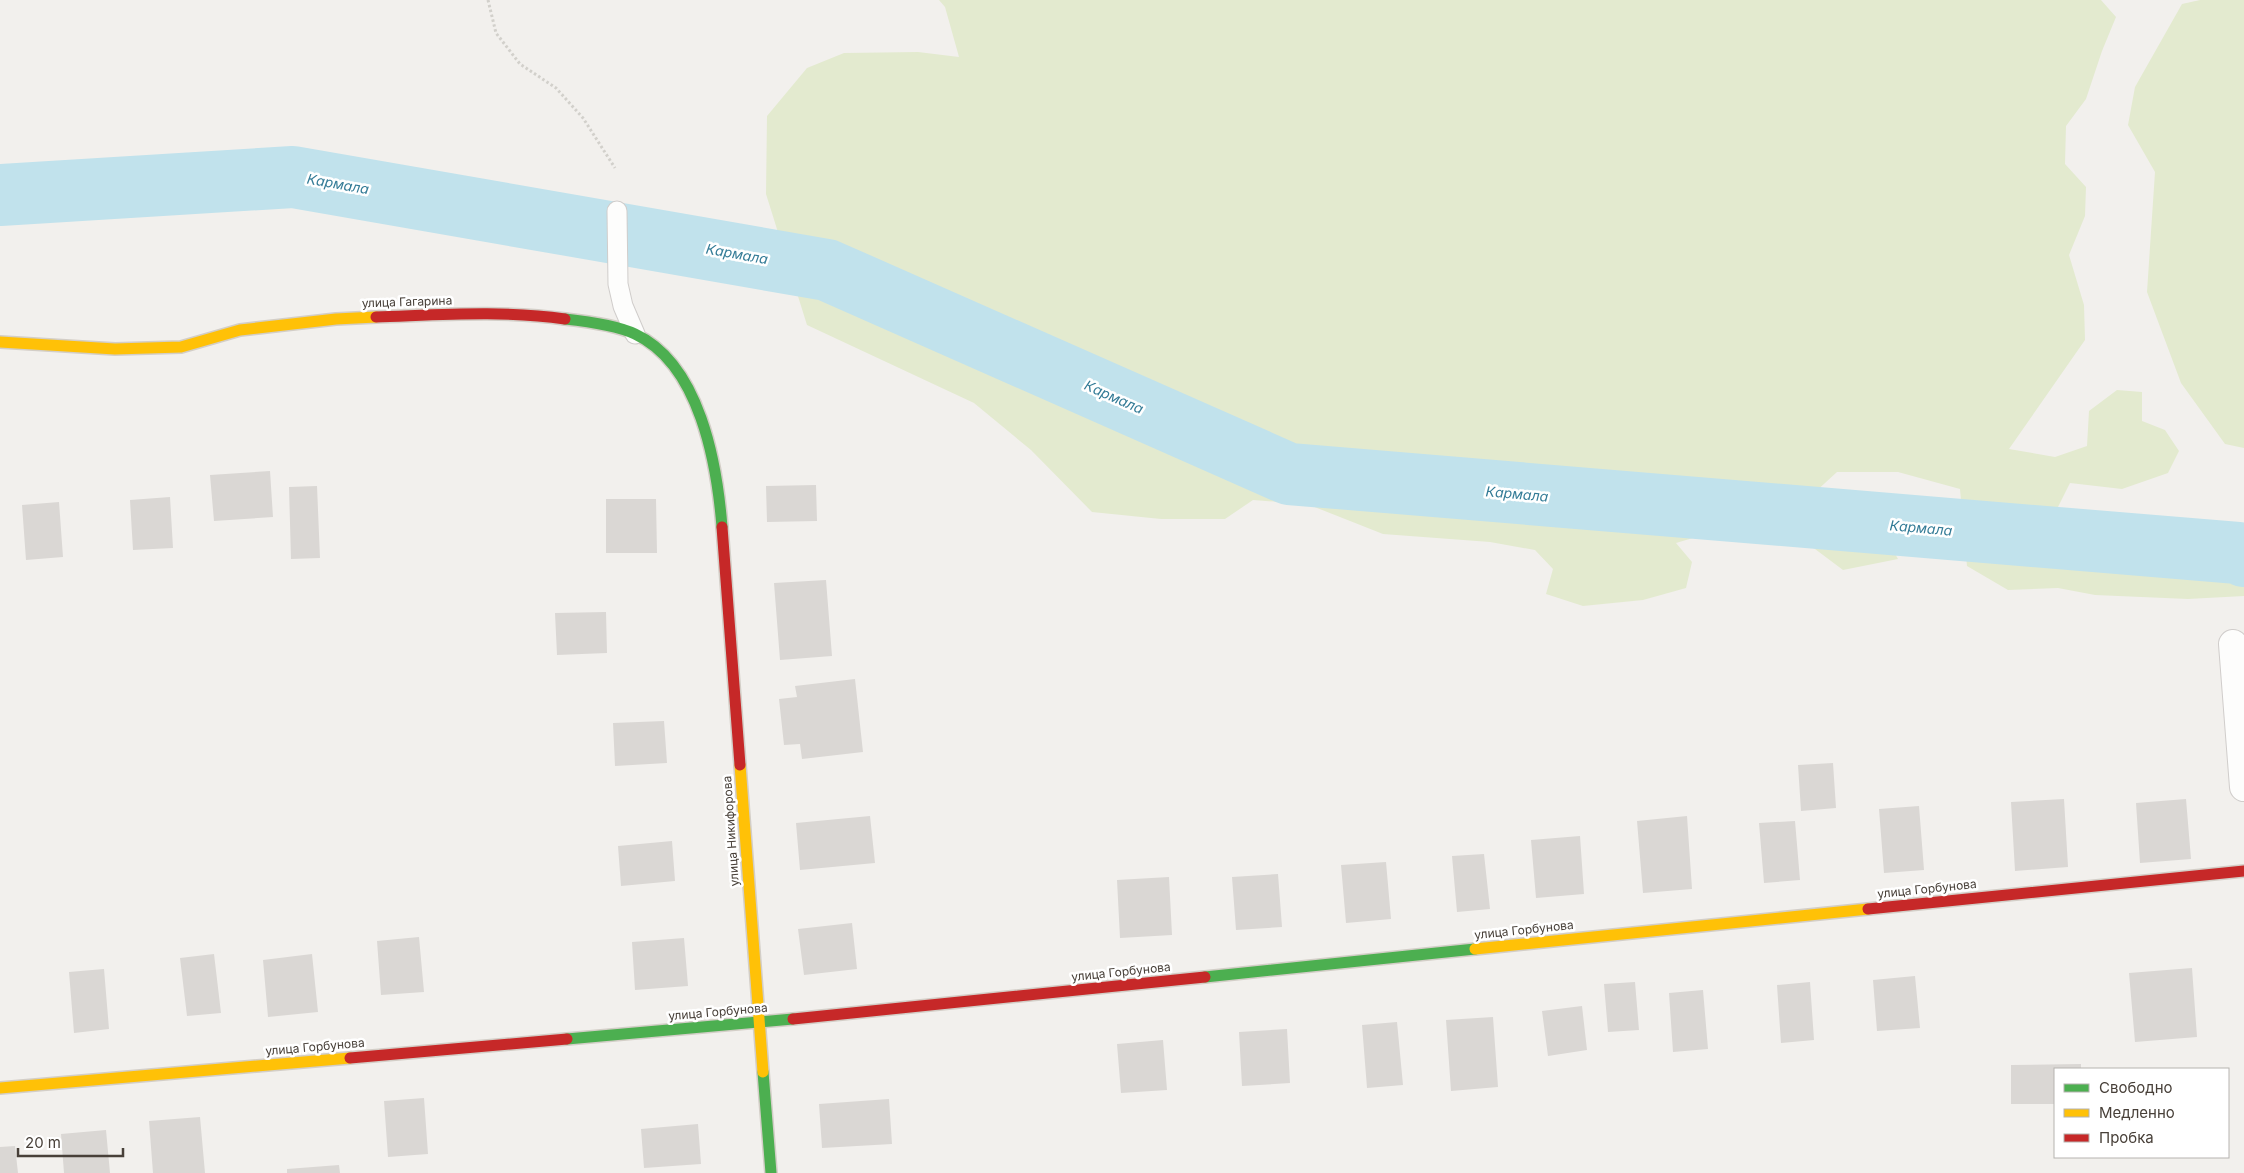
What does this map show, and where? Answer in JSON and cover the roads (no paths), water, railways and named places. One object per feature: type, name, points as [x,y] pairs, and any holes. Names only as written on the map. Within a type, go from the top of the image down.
[{"type":"street","name":"улица Гагарина","points":[[0,342],[115,349],[181,347],[240,330],[336,319],[482,313],[539,315],[582,321],[634,334],[661,351],[673,363],[683,378],[708,438],[719,487]]},
{"type":"street","name":"улица Никифорова","points":[[719,487],[770,1173]]},
{"type":"street","points":[[2234,644],[2244,787]]},
{"type":"street","name":"улица Горбунова","points":[[0,1088],[760,1022],[2244,870]]},
{"type":"lane","points":[[616,211],[618,284],[623,306],[634,334]]},
{"type":"waterway","name":"Кармала","points":[[0,195],[293,177],[827,270],[1289,474],[2238,553],[2244,556]]}]
